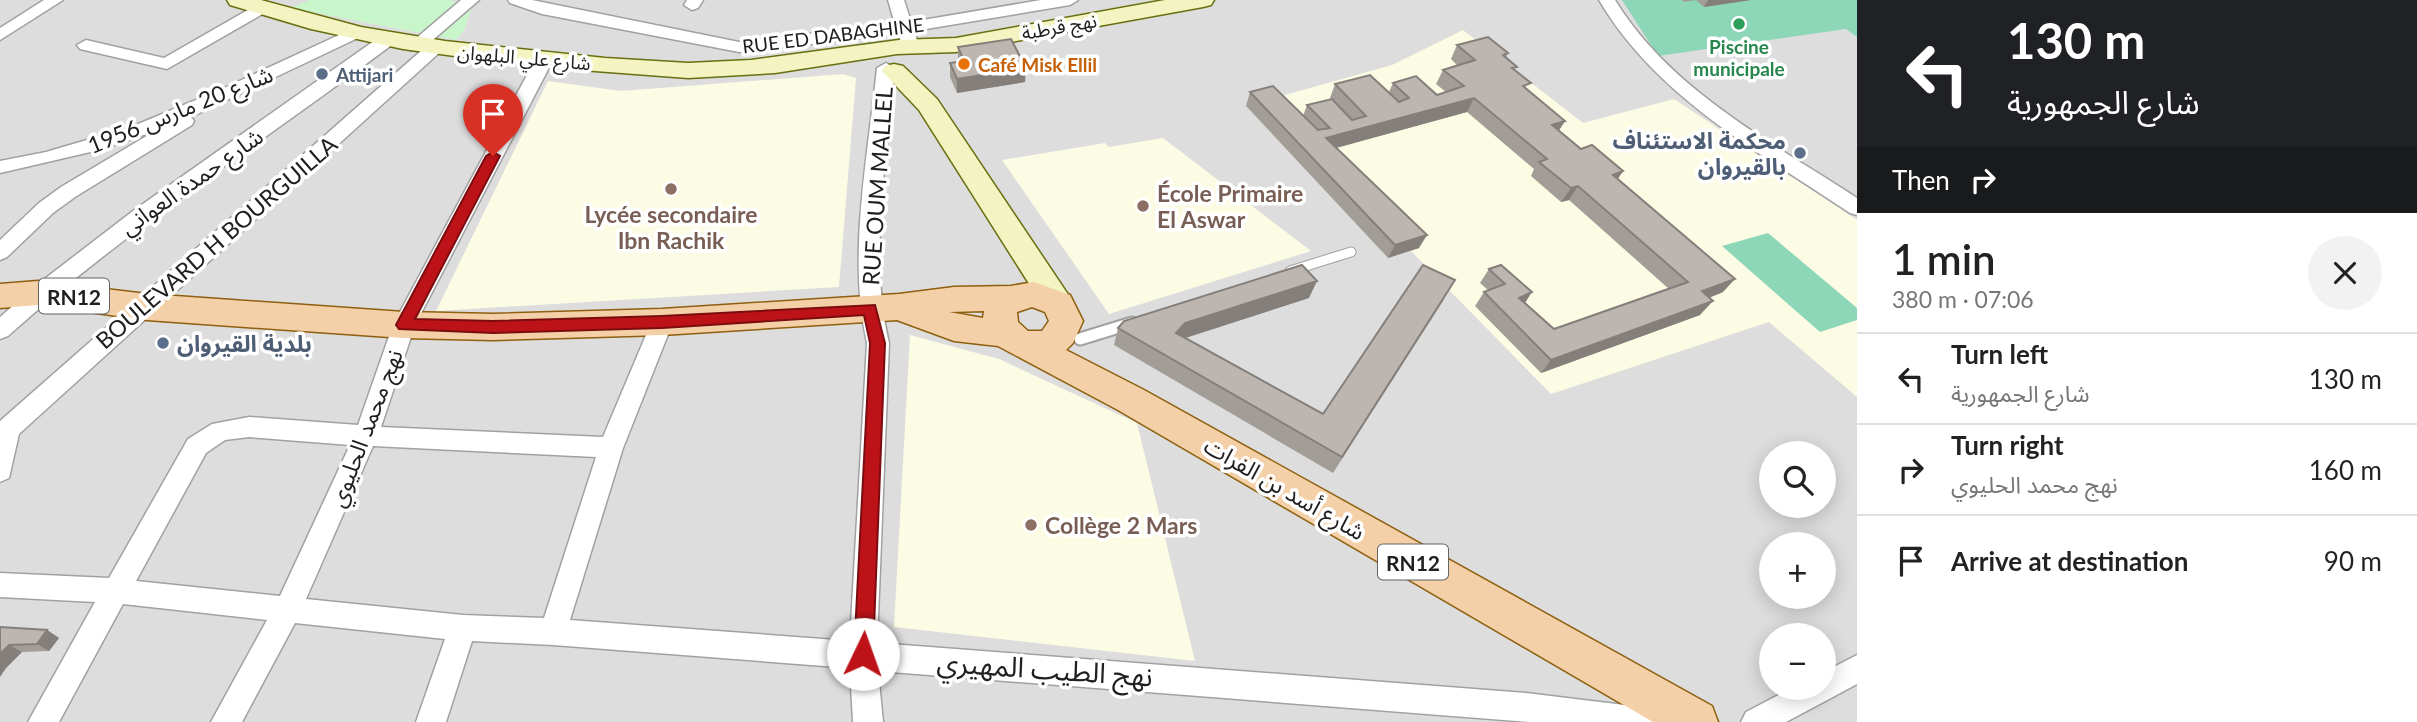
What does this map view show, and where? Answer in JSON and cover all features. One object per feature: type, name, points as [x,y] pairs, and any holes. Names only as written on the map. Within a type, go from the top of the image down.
[{"type":"main road","name":"RN12","points":[[0,296],[38,293],[147,307],[404,325],[493,327],[662,322],[884,308]]},
{"type":"main road","points":[[884,308],[954,299],[1043,296],[1068,321],[1131,400]]},
{"type":"main road","points":[[1014,297],[1000,310],[1000,327],[1015,339]]},
{"type":"main road","points":[[884,308],[954,328],[1045,344],[1054,340],[1068,321]]},
{"type":"main road","name":"شارع أسد بن الفرات","points":[[1015,339],[1131,400],[1696,722]]},
{"type":"street","points":[[0,35],[55,0]]},
{"type":"street","name":"BOULEVARD H BOURGUILLA","points":[[4,432],[109,336],[147,307],[425,47],[471,0]]},
{"type":"street","name":"RUE ED DABAGHINE","points":[[516,0],[542,9],[739,47],[900,56],[1069,0]]},
{"type":"street","points":[[896,0],[900,56],[928,105],[1068,321]]},
{"type":"street","points":[[1058,27],[1069,0]]},
{"type":"street","name":"نهج قرطبة","points":[[900,56],[1203,0]]},
{"type":"street","points":[[1607,0],[1624,29],[1670,80],[1713,112],[1857,208]]},
{"type":"street","points":[[86,45],[167,64],[249,4]]},
{"type":"street","name":"شارع علي البلهوان","points":[[249,4],[387,40],[425,47],[544,60],[705,70],[900,56]]},
{"type":"street","name":"شارع 20 مارس 1956","points":[[0,167],[76,150],[224,96],[355,33]]},
{"type":"street","name":"شارع حمدة العواني","points":[[0,330],[38,293],[79,260],[284,117],[387,40]]},
{"type":"street","name":"RUE OUM MALLEL","points":[[867,722],[863,654],[878,343],[884,308],[867,260],[900,56]]},
{"type":"street","name":"نهج محمد الحليوي","points":[[226,722],[287,611],[366,436],[404,325],[544,60]]},
{"type":"street","points":[[0,252],[46,208],[68,192],[224,96]]},
{"type":"street","points":[[1014,297],[1015,239]]},
{"type":"street","points":[[553,632],[611,448],[662,322]]},
{"type":"street","points":[[43,722],[197,446],[208,436],[220,431],[249,427],[366,436],[611,448]]},
{"type":"street","points":[[0,471],[4,432]]},
{"type":"street","name":"نهج الطيب المهيري","points":[[0,585],[116,590],[287,611],[463,628],[863,654],[1452,712],[1578,712],[1641,722]]},
{"type":"street","points":[[431,722],[463,628]]},
{"type":"street","points":[[1836,680],[1857,669]]},
{"type":"street","points":[[1756,722],[1797,700]]},
{"type":"lane","points":[[1274,277],[1351,252]]},
{"type":"lane","points":[[1068,321],[1145,318]]},
{"type":"shaded area","points":[[0,0],[1857,0],[1857,722],[0,722]]},
{"type":"shaded area","points":[[1463,30],[1583,123],[1674,99],[1857,220],[1857,397],[1769,322],[1551,394],[1411,251],[1388,258],[1246,106],[1392,65]]},
{"type":"shaded area","name":"Lycée secondaire Ibn Rachik","points":[[843,74],[856,78],[839,287],[436,311],[548,81],[621,91]]},
{"type":"shaded area","name":"École Primaire El Aswar","points":[[1163,138],[1311,251],[1109,314],[1002,160],[1105,143],[1109,147]]},
{"type":"shaded area","name":"Collège 2 Mars","points":[[910,335],[999,359],[1137,423],[1195,661],[894,627]]},
{"type":"green space","points":[[310,0],[449,0],[472,7],[464,30],[456,40],[291,8]]},
{"type":"green space","name":"Piscine municipale","points":[[1622,0],[1857,0],[1857,37],[1846,29],[1658,56]]},
{"type":"green space","points":[[1768,233],[1857,308],[1857,320],[1820,332],[1722,246]]},
{"type":"building","points":[[1488,37],[1508,53],[1503,55],[1517,67],[1512,68],[1531,83],[1523,86],[1565,121],[1552,125],[1581,149],[1592,145],[1623,171],[1613,175],[1735,279],[1702,291],[1713,301],[1551,360],[1484,292],[1505,284],[1489,269],[1501,265],[1532,292],[1519,298],[1554,329],[1688,282],[1578,186],[1571,188],[1539,162],[1547,159],[1474,98],[1326,138],[1427,235],[1395,245],[1250,92],[1273,86],[1318,130],[1330,128],[1307,105],[1332,99],[1352,120],[1366,116],[1335,84],[1370,75],[1399,102],[1409,98],[1393,83],[1416,76],[1437,95],[1464,86],[1443,70],[1475,60],[1457,45]]},
{"type":"building","points":[[1011,39],[1026,68],[957,79],[950,63],[964,61],[958,47]]},
{"type":"building","points":[[1302,265],[1317,281],[1185,323],[1176,333],[1323,414],[1423,265],[1455,280],[1342,457],[1118,328],[1124,321]]},
{"type":"building","points":[[0,627],[47,630],[37,644],[9,645],[0,654]]},
{"type":"place","name":"Piscine municipale","points":[[1739,24]]},
{"type":"place","name":"Café Misk Ellil","points":[[964,64]]},
{"type":"place","name":"Attijari","points":[[322,74]]},
{"type":"place","name":"محكمة الاستئناف بالقيروان","points":[[1800,153]]},
{"type":"place","name":"Lycée secondaire Ibn Rachik","points":[[671,189]]},
{"type":"place","name":"École Primaire El Aswar","points":[[1143,206]]},
{"type":"place","name":"بلدية القيروان","points":[[163,343]]},
{"type":"place","name":"Collège 2 Mars","points":[[1031,525]]},
{"type":"route","points":[[493,156],[404,325],[493,327],[662,322],[870,309],[878,343],[863,654]]}]
